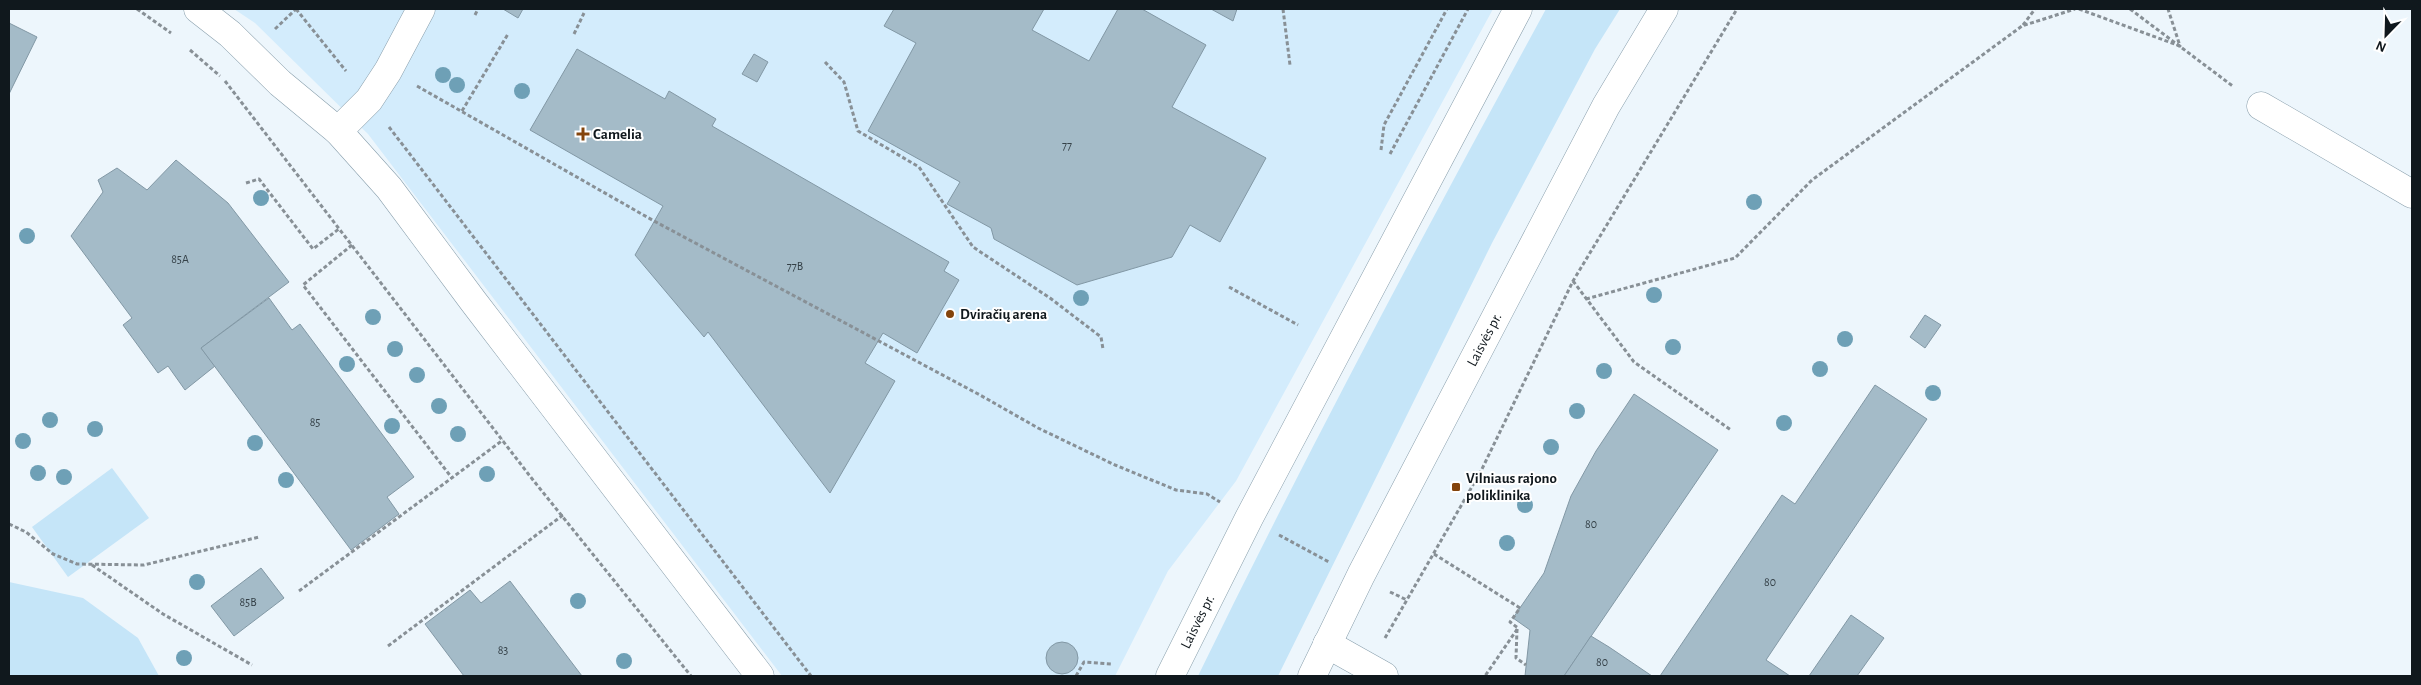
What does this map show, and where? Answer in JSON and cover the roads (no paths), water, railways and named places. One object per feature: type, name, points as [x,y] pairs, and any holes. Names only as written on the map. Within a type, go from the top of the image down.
[{"type":"main road","points":[[198,9],[230,34],[280,84],[338,131],[389,188],[479,309],[760,676]]},
{"type":"main road","points":[[338,131],[369,100],[388,70],[421,9]]},
{"type":"main road","name":"Laisvės pr.","points":[[1170,676],[1249,518],[1518,9]]},
{"type":"main road","name":"Laisvės pr.","points":[[1312,676],[1606,106],[1664,9]]},
{"type":"main road","points":[[2261,106],[2412,194]]},
{"type":"main road","points":[[1327,644],[1376,671]]},
{"type":"place","name":"Camelia","points":[[583,134]]},
{"type":"place","name":"Dviračių arena","points":[[950,314]]},
{"type":"place","name":"Vilniaus rajono poliklinika","points":[[1456,487]]}]
